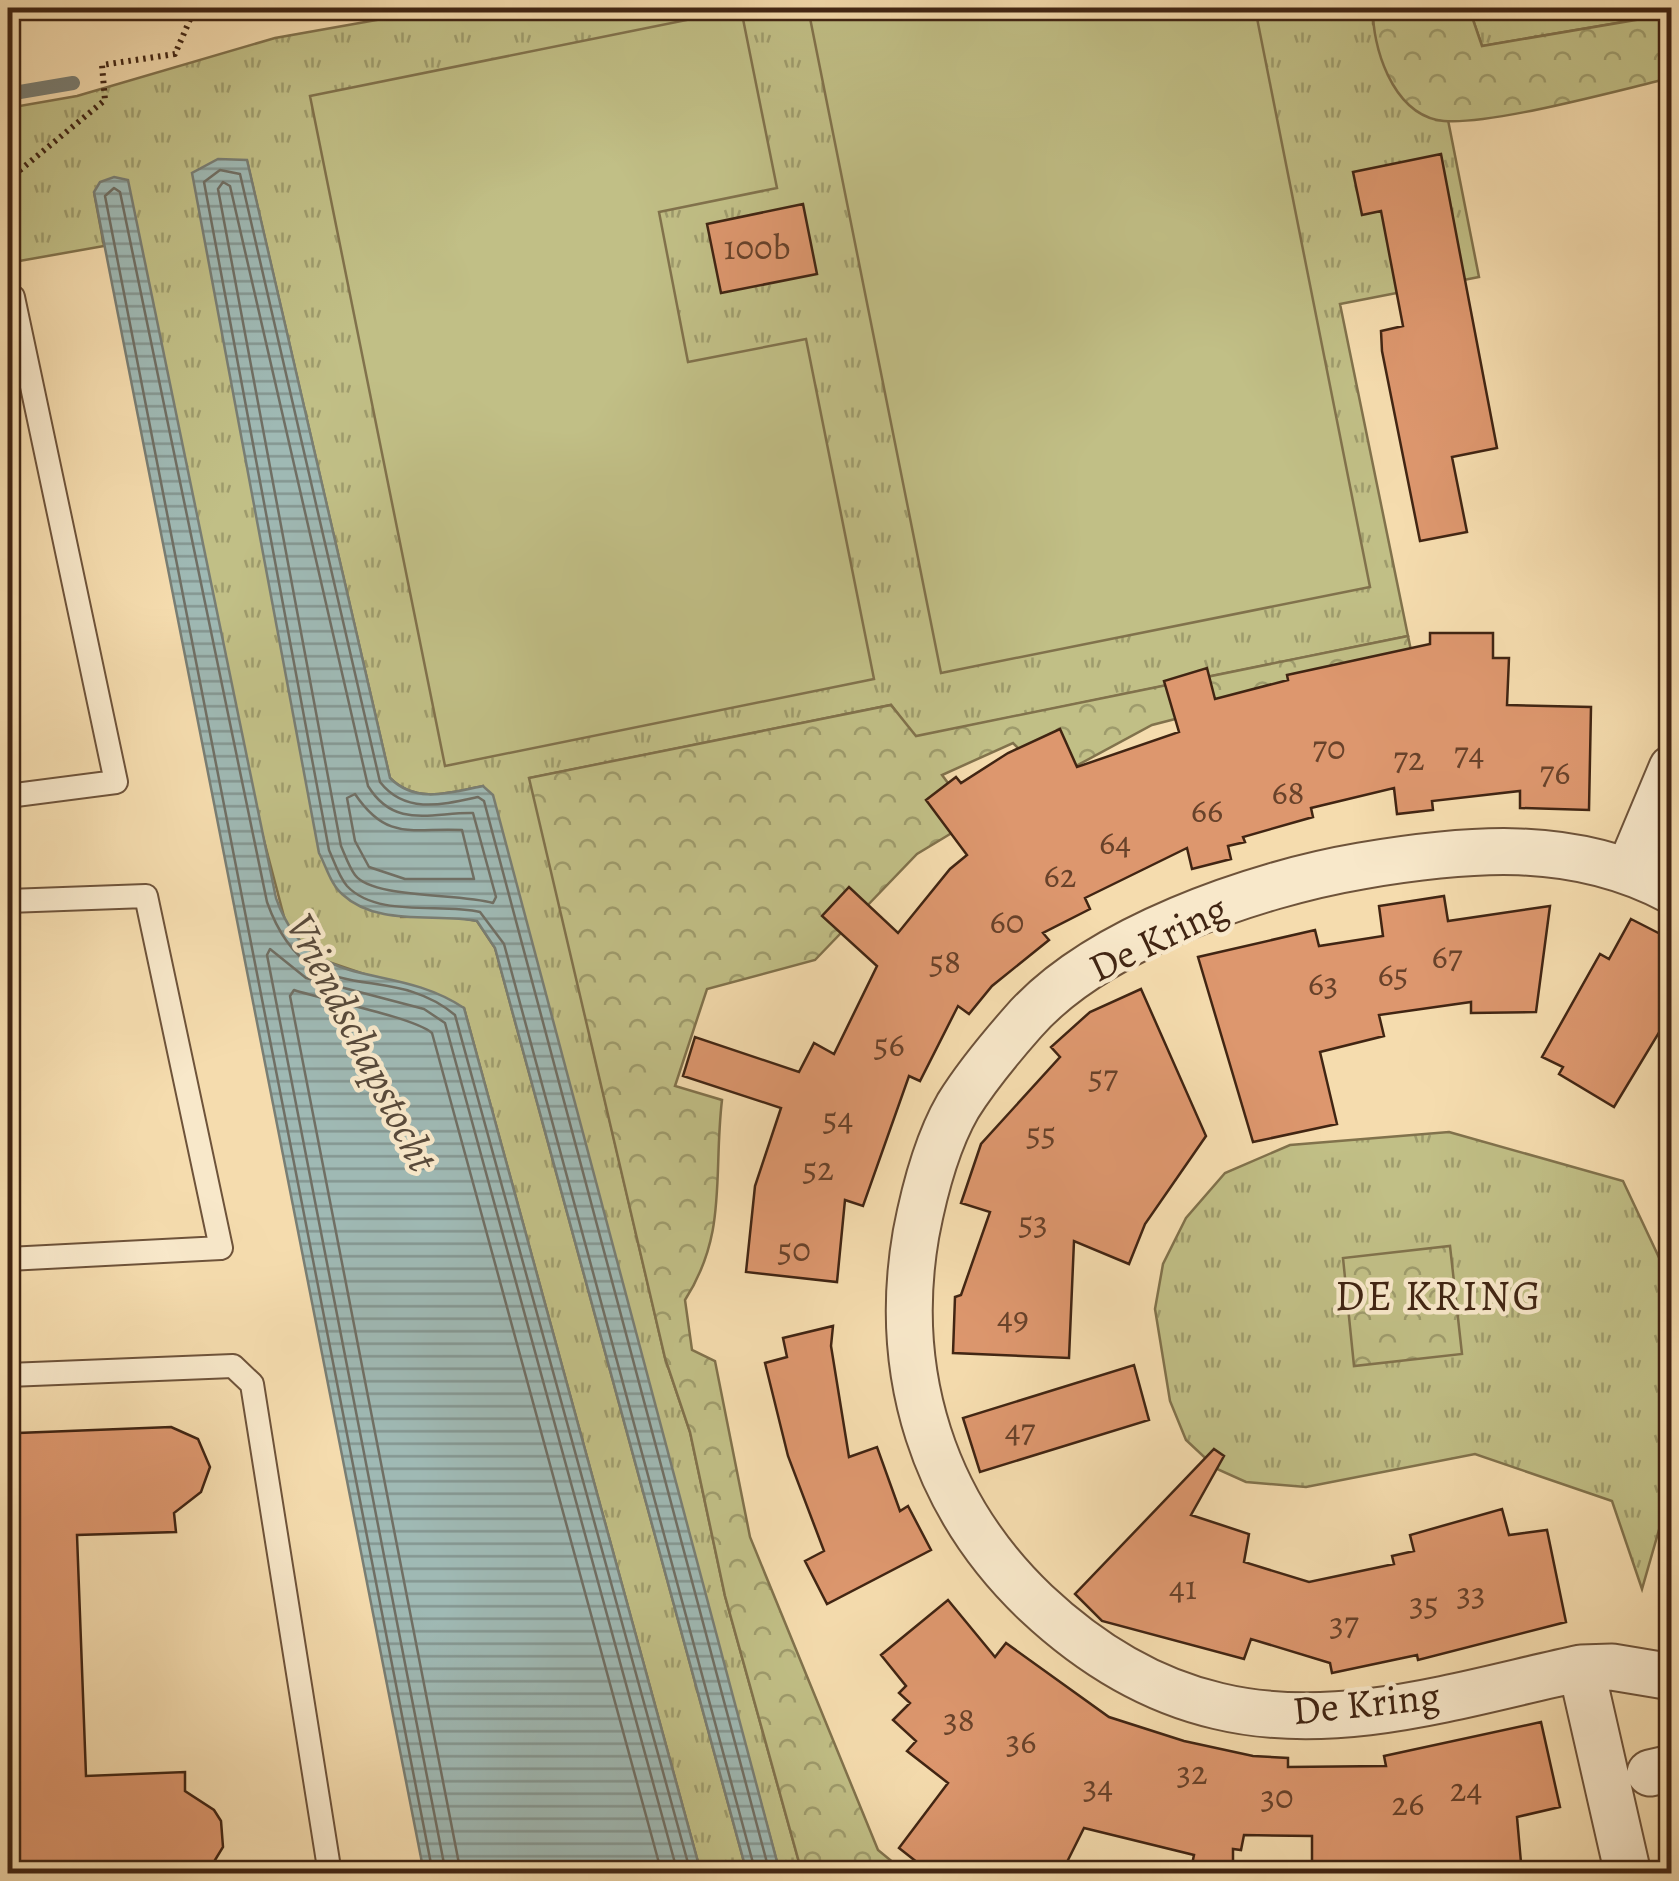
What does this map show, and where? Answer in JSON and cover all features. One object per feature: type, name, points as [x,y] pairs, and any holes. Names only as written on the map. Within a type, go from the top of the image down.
[{"type":"street","points":[[1630,868],[1672,768]]},
{"type":"street","name":"De Kring","points":[[1672,890],[1630,868],[1530,851],[1409,858],[1254,892],[1103,957],[1026,1018],[957,1108],[924,1190],[907,1288],[913,1387],[934,1460],[970,1526],[1010,1578],[1070,1635],[1139,1678],[1219,1706],[1308,1716],[1386,1710],[1581,1668],[1612,1666],[1672,1677]]},
{"type":"street","points":[[1581,1668],[1628,1874]]},
{"type":"lane","points":[[8,796],[116,782],[10,296]]},
{"type":"lane","points":[[8,901],[146,896],[221,1248],[8,1259]]},
{"type":"lane","points":[[8,1375],[233,1366],[252,1384],[330,1874]]},
{"type":"path","points":[[8,180],[105,100],[102,65],[175,54],[195,8]]},
{"type":"path","points":[[8,216],[16,264],[10,296]]},
{"type":"green space","points":[[444,8],[1373,8],[1373,24],[1436,120],[1448,120],[1479,277],[1340,304],[1408,636],[915,737],[891,705],[530,778],[665,1358],[690,1432],[725,1596],[802,1873],[780,1873],[483,786],[422,794],[390,778],[247,161],[401,917],[450,916],[477,921],[495,948],[747,1873],[701,1873],[464,1008],[314,957],[288,932],[94,192],[104,246],[8,263],[8,108],[77,96],[275,38]]},
{"type":"green space","points":[[808,8],[1255,8],[1370,587],[941,673]]},
{"type":"green space","points":[[1373,8],[1469,8],[1482,46],[1671,14],[1671,78],[1517,114],[1437,120],[1408,104],[1388,75],[1376,41]]},
{"type":"green space","points":[[1469,8],[1650,8],[1652,17],[1482,46]]},
{"type":"green space","points":[[741,9],[777,188],[659,212],[688,362],[806,339],[874,679],[445,766],[310,96]]},
{"type":"green space","points":[[1408,636],[1416,675],[1214,709],[1152,725],[1050,780],[1013,743],[942,775],[975,819],[917,854],[815,960],[707,989],[675,1086],[722,1100],[713,1227],[699,1275],[685,1300],[692,1350],[715,1361],[750,1537],[878,1850],[906,1873],[802,1873],[725,1596],[690,1432],[665,1358],[529,778],[891,705],[916,736]]},
{"type":"green space","points":[[1449,1132],[1623,1181],[1671,1283],[1671,1488],[1642,1589],[1612,1501],[1475,1454],[1306,1487],[1246,1482],[1217,1469],[1186,1440],[1170,1401],[1155,1309],[1163,1264],[1186,1218],[1225,1173],[1290,1145]]},
{"type":"green space","points":[[1450,1246],[1462,1354],[1354,1366],[1343,1258]]},
{"type":"water","points":[[218,159],[247,160],[390,778],[422,794],[483,786],[493,795],[780,1873],[747,1873],[495,948],[477,921],[389,915],[356,904],[335,886],[319,853],[192,173]]},
{"type":"water","points":[[114,177],[128,180],[276,898],[291,929],[309,950],[331,963],[436,993],[464,1008],[701,1873],[424,1873],[94,192],[100,182]]},
{"type":"building","points":[[1441,154],[1497,448],[1452,457],[1467,532],[1420,541],[1382,351],[1381,331],[1403,326],[1381,211],[1362,215],[1353,172]]},
{"type":"building","points":[[803,204],[817,274],[721,293],[707,224]]},
{"type":"building","points":[[1430,633],[1493,633],[1493,658],[1509,658],[1507,705],[1591,707],[1589,810],[1520,808],[1520,791],[1432,801],[1433,810],[1397,814],[1394,788],[1311,808],[1313,817],[1243,837],[1245,842],[1228,846],[1231,859],[1192,869],[1187,848],[1085,898],[1090,909],[1043,933],[1049,940],[992,986],[969,1014],[958,1006],[920,1081],[909,1076],[863,1206],[845,1200],[837,1282],[746,1272],[755,1186],[781,1108],[683,1076],[695,1037],[799,1072],[814,1043],[834,1054],[877,966],[822,916],[849,887],[898,933],[950,869],[967,855],[926,800],[956,777],[961,783],[1008,753],[1060,729],[1077,767],[1179,732],[1164,681],[1207,668],[1215,699],[1288,680],[1287,675],[1430,644]]},
{"type":"building","points":[[1444,896],[1448,921],[1550,906],[1536,1012],[1471,1013],[1471,1002],[1379,1015],[1384,1036],[1320,1052],[1337,1124],[1253,1142],[1198,957],[1315,930],[1319,946],[1383,936],[1379,906]]},
{"type":"building","points":[[1631,919],[1672,940],[1672,1011],[1614,1107],[1559,1074],[1563,1067],[1542,1057],[1600,954],[1609,959]]},
{"type":"building","points":[[1141,989],[1206,1136],[1145,1224],[1129,1264],[1074,1241],[1069,1358],[953,1353],[955,1297],[961,1295],[990,1212],[961,1203],[981,1144],[1060,1057],[1051,1047],[1090,1012]]},
{"type":"building","points":[[833,1326],[831,1346],[849,1457],[877,1447],[900,1511],[908,1506],[931,1550],[827,1604],[805,1561],[824,1551],[788,1456],[765,1363],[787,1357],[783,1338]]},
{"type":"building","points":[[1134,1365],[1149,1420],[980,1472],[963,1418]]},
{"type":"building","points":[[171,1427],[198,1439],[210,1467],[201,1492],[174,1513],[176,1532],[77,1535],[86,1776],[185,1772],[185,1791],[214,1810],[221,1821],[223,1847],[212,1865],[199,1874],[8,1870],[8,1447],[18,1446],[18,1433]]},
{"type":"building","points":[[1214,1449],[1224,1456],[1191,1515],[1249,1534],[1244,1562],[1309,1582],[1394,1564],[1392,1556],[1414,1551],[1410,1535],[1502,1509],[1509,1535],[1547,1530],[1566,1622],[1418,1660],[1417,1655],[1332,1673],[1330,1663],[1251,1639],[1244,1659],[1102,1621],[1075,1594]]},
{"type":"building","points":[[948,1600],[995,1657],[1006,1643],[1109,1717],[1184,1741],[1253,1756],[1288,1758],[1288,1767],[1386,1766],[1384,1756],[1541,1722],[1560,1807],[1517,1817],[1522,1874],[1360,1874],[1359,1868],[1312,1867],[1312,1836],[1244,1835],[1241,1850],[1233,1849],[1233,1874],[1190,1874],[1194,1855],[1084,1828],[1061,1874],[932,1874],[899,1848],[948,1783],[907,1751],[916,1741],[893,1720],[910,1703],[899,1693],[906,1686],[881,1655]]},
{"type":"waterway","name":"Vriendschapstocht","points":[[8,94],[73,83]]},
{"type":"district","name":"DE KRING","points":[[1439,1295]]}]
